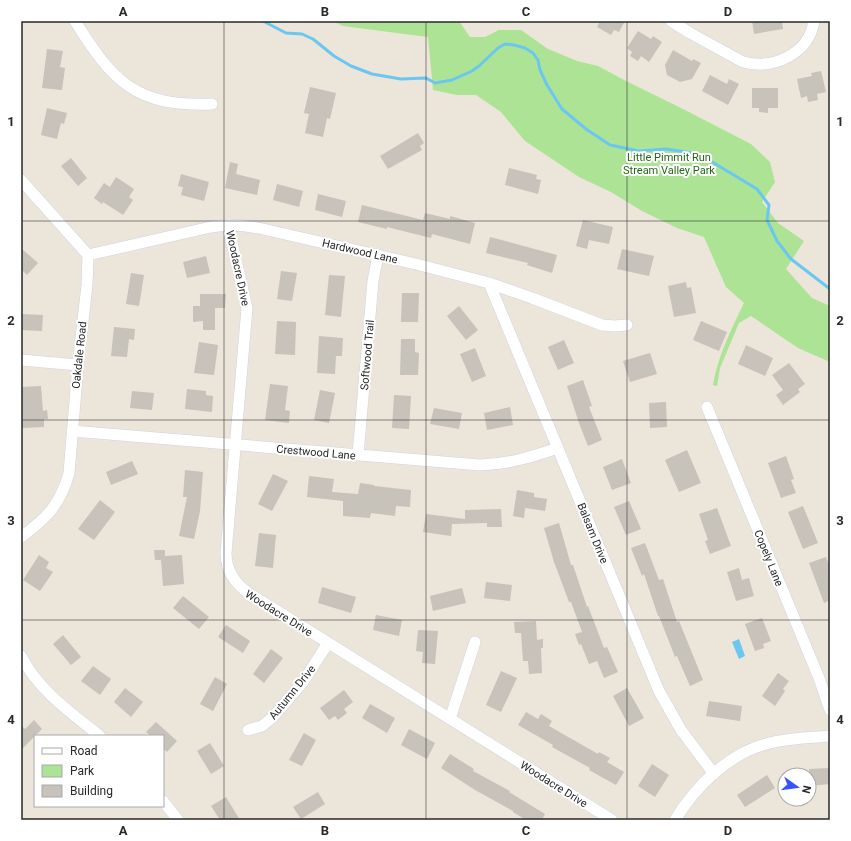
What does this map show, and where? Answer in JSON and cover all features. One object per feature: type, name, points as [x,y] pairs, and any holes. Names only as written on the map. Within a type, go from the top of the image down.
[{"type":"street","points":[[75,21],[102,62],[129,87],[145,96],[160,101],[177,104],[212,104]]},
{"type":"street","points":[[672,21],[690,33],[743,62],[764,65],[777,62],[795,52],[808,36],[814,21]]},
{"type":"street","points":[[21,180],[88,255]]},
{"type":"street","name":"Hardwood Lane","points":[[88,255],[211,227],[228,224],[244,225],[489,282],[596,324],[607,326],[627,325]]},
{"type":"street","name":"Woodacre Drive","points":[[228,224],[247,308],[226,553],[227,565],[232,577],[244,591],[612,820]]},
{"type":"street","name":"Oakdale Road","points":[[21,537],[45,518],[59,501],[65,488],[69,473],[78,365],[87,285],[88,255]]},
{"type":"street","name":"Softwood Trail","points":[[358,455],[373,281],[378,255]]},
{"type":"street","name":"Balsam Drive","points":[[489,282],[659,691],[681,730],[714,774]]},
{"type":"street","points":[[21,360],[78,365]]},
{"type":"street","name":"Copely Lane","points":[[708,407],[819,678],[830,710]]},
{"type":"street","name":"Crestwood Lane","points":[[72,431],[464,464],[494,464],[518,461],[558,448]]},
{"type":"street","points":[[450,719],[475,642]]},
{"type":"street","name":"Autumn Drive","points":[[248,730],[262,726],[273,717],[303,682],[328,644]]},
{"type":"street","points":[[21,656],[36,679],[50,695],[66,710],[99,735]]},
{"type":"street","points":[[675,820],[691,797],[714,774],[743,754],[766,744],[788,740],[830,736]]},
{"type":"street","points":[[164,802],[178,820]]},
{"type":"green space","name":"Little Pimmit Run Stream Valley Park","points":[[333,21],[459,21],[470,37],[485,37],[499,30],[521,30],[548,49],[577,61],[598,66],[751,144],[770,162],[775,182],[762,202],[778,223],[804,241],[786,269],[812,298],[830,306],[830,362],[798,348],[751,316],[739,323],[720,368],[717,386],[713,385],[718,363],[744,303],[726,287],[704,237],[677,228],[642,211],[611,192],[579,177],[525,141],[501,112],[476,95],[457,95],[433,90],[428,37],[343,26]]},
{"type":"water","points":[[739,639],[745,656],[739,659],[732,642]]},
{"type":"building","points":[[600,21],[625,21],[619,32],[614,30],[611,35],[597,27]]},
{"type":"building","points":[[752,21],[782,21],[783,29],[754,34]]},
{"type":"building","points":[[638,31],[651,39],[653,36],[662,42],[649,62],[641,56],[638,61],[630,56],[632,52],[627,48]]},
{"type":"building","points":[[47,49],[63,51],[60,67],[65,68],[62,90],[42,88]]},
{"type":"building","points":[[673,50],[692,61],[693,59],[701,63],[692,79],[680,82],[667,75],[665,65]]},
{"type":"building","points":[[821,71],[826,92],[817,94],[818,100],[808,102],[807,96],[801,98],[797,79],[812,76],[811,73]]},
{"type":"building","points":[[710,75],[727,84],[729,79],[739,84],[728,105],[702,91]]},
{"type":"building","points":[[310,87],[336,93],[330,119],[327,118],[323,137],[305,133],[309,114],[304,113]]},
{"type":"building","points":[[752,88],[778,88],[778,108],[768,108],[768,113],[759,112],[759,108],[752,108]]},
{"type":"building","points":[[47,108],[67,113],[64,124],[61,123],[57,139],[41,135]]},
{"type":"building","points":[[418,133],[424,143],[420,146],[422,150],[388,169],[380,156]]},
{"type":"building","points":[[71,158],[87,178],[78,186],[61,166]]},
{"type":"building","points":[[230,162],[238,164],[236,174],[260,180],[257,195],[225,188]]},
{"type":"building","points":[[509,168],[537,175],[536,179],[541,180],[538,194],[505,185]]},
{"type":"building","points":[[181,174],[209,182],[204,201],[181,195],[183,187],[178,186]]},
{"type":"building","points":[[116,177],[134,189],[129,197],[133,200],[123,215],[94,198],[104,183],[110,187]]},
{"type":"building","points":[[277,184],[303,191],[299,207],[273,200]]},
{"type":"building","points":[[318,194],[346,201],[342,217],[315,210]]},
{"type":"building","points":[[362,205],[423,220],[425,213],[450,219],[450,216],[475,223],[470,244],[432,234],[431,238],[387,227],[387,229],[358,222]]},
{"type":"building","points":[[583,220],[613,227],[609,244],[589,240],[587,249],[576,246]]},
{"type":"building","points":[[490,237],[557,255],[552,273],[527,265],[528,263],[486,253]]},
{"type":"building","points":[[21,248],[38,263],[27,275],[21,269]]},
{"type":"building","points":[[622,249],[654,256],[649,276],[617,269]]},
{"type":"building","points":[[206,256],[210,273],[187,278],[183,262]]},
{"type":"building","points":[[281,271],[297,273],[292,301],[277,299]]},
{"type":"building","points":[[131,273],[144,275],[139,306],[126,304]]},
{"type":"building","points":[[329,275],[345,276],[341,317],[325,315]]},
{"type":"building","points":[[686,282],[687,288],[691,287],[696,313],[674,317],[668,286]]},
{"type":"building","points":[[402,293],[419,293],[418,322],[401,322]]},
{"type":"building","points":[[200,294],[226,294],[225,308],[215,308],[215,330],[203,330],[203,321],[193,322],[193,306],[200,306]]},
{"type":"building","points":[[459,306],[478,330],[466,340],[447,316]]},
{"type":"building","points":[[21,314],[43,315],[42,331],[21,330]]},
{"type":"building","points":[[277,321],[296,322],[295,355],[275,354]]},
{"type":"building","points":[[701,321],[727,332],[719,351],[693,340]]},
{"type":"building","points":[[114,327],[135,329],[134,340],[129,339],[127,357],[111,356]]},
{"type":"building","points":[[319,336],[343,338],[342,356],[336,356],[335,374],[317,373]]},
{"type":"building","points":[[401,339],[415,339],[415,352],[419,353],[418,375],[400,375]]},
{"type":"building","points":[[564,340],[574,363],[558,370],[548,347]]},
{"type":"building","points":[[199,342],[218,345],[214,375],[194,373]]},
{"type":"building","points":[[746,345],[773,358],[765,376],[738,364]]},
{"type":"building","points":[[475,348],[486,376],[472,382],[460,354]]},
{"type":"building","points":[[650,353],[657,374],[630,382],[623,361]]},
{"type":"building","points":[[789,363],[805,384],[798,389],[800,392],[783,405],[776,395],[783,390],[772,375]]},
{"type":"building","points":[[583,380],[592,406],[589,407],[602,440],[588,446],[567,386]]},
{"type":"building","points":[[270,384],[288,386],[285,410],[290,411],[289,423],[265,420]]},
{"type":"building","points":[[41,386],[43,411],[47,410],[48,419],[44,419],[44,427],[22,428],[21,387]]},
{"type":"building","points":[[187,389],[206,391],[206,395],[213,396],[212,412],[185,409]]},
{"type":"building","points":[[320,390],[335,393],[329,423],[314,420]]},
{"type":"building","points":[[132,391],[154,393],[152,410],[130,408]]},
{"type":"building","points":[[394,395],[411,396],[409,429],[392,428]]},
{"type":"building","points":[[666,402],[667,427],[650,428],[649,403]]},
{"type":"building","points":[[510,407],[513,425],[487,430],[484,413]]},
{"type":"building","points":[[434,408],[462,413],[459,429],[430,424]]},
{"type":"building","points":[[687,450],[701,483],[679,492],[665,460]]},
{"type":"building","points":[[786,456],[794,479],[791,480],[796,493],[781,498],[768,463]]},
{"type":"building","points":[[622,459],[631,483],[612,490],[603,467]]},
{"type":"building","points":[[132,461],[138,474],[111,485],[106,472]]},
{"type":"building","points":[[185,470],[203,472],[200,511],[194,539],[179,536],[187,497],[183,497]]},
{"type":"building","points":[[273,474],[288,481],[272,511],[258,504]]},
{"type":"building","points":[[309,476],[334,479],[332,492],[358,494],[360,483],[411,490],[410,507],[396,506],[395,516],[371,513],[370,518],[343,516],[343,501],[307,497]]},
{"type":"building","points":[[517,490],[534,493],[534,497],[547,499],[545,511],[525,508],[524,518],[513,516]]},
{"type":"building","points":[[100,500],[115,512],[94,540],[78,529]]},
{"type":"building","points":[[629,501],[641,529],[626,535],[614,507]]},
{"type":"building","points":[[803,506],[818,543],[803,549],[788,512]]},
{"type":"building","points":[[717,508],[731,546],[710,554],[705,541],[708,540],[699,514]]},
{"type":"building","points":[[501,509],[502,527],[487,527],[487,523],[452,524],[451,536],[423,532],[426,514],[465,519],[465,510]]},
{"type":"building","points":[[559,523],[571,565],[573,565],[587,607],[588,606],[604,648],[607,647],[618,672],[604,678],[597,661],[589,664],[581,644],[579,645],[575,634],[582,632],[554,562],[544,528]]},
{"type":"building","points":[[259,533],[276,535],[273,568],[255,566]]},
{"type":"building","points":[[645,543],[659,580],[663,579],[677,622],[679,621],[703,680],[690,686],[677,656],[675,657],[658,616],[644,574],[642,576],[631,548]]},
{"type":"building","points":[[154,550],[165,550],[165,556],[182,555],[184,584],[163,586],[161,560],[155,560]]},
{"type":"building","points":[[39,555],[49,562],[46,568],[53,572],[40,591],[23,580]]},
{"type":"building","points":[[826,557],[830,568],[830,600],[824,603],[809,563]]},
{"type":"building","points":[[739,568],[742,580],[749,578],[754,596],[736,601],[727,572]]},
{"type":"building","points":[[486,582],[512,585],[510,601],[484,598]]},
{"type":"building","points":[[322,587],[356,597],[351,613],[318,603]]},
{"type":"building","points":[[462,588],[466,603],[433,611],[430,596]]},
{"type":"building","points":[[183,596],[209,617],[199,629],[173,608]]},
{"type":"building","points":[[376,615],[402,620],[399,636],[373,630]]},
{"type":"building","points":[[762,618],[771,641],[763,644],[764,648],[755,651],[745,624]]},
{"type":"building","points":[[536,621],[537,640],[543,639],[543,648],[541,648],[542,673],[529,674],[528,661],[523,661],[521,633],[515,633],[514,622]]},
{"type":"building","points":[[226,625],[250,641],[243,653],[218,637]]},
{"type":"building","points":[[418,630],[438,631],[435,664],[422,663],[423,652],[416,651]]},
{"type":"building","points":[[63,635],[81,657],[71,665],[53,644]]},
{"type":"building","points":[[271,649],[283,658],[264,683],[253,674]]},
{"type":"building","points":[[93,666],[111,679],[100,695],[81,681]]},
{"type":"building","points":[[501,671],[517,678],[501,712],[486,705]]},
{"type":"building","points":[[778,673],[789,681],[783,689],[785,691],[775,706],[762,696]]},
{"type":"building","points":[[215,677],[227,684],[213,711],[200,704]]},
{"type":"building","points":[[125,688],[143,702],[131,717],[114,702]]},
{"type":"building","points":[[627,688],[644,718],[629,726],[613,696]]},
{"type":"building","points":[[344,690],[353,702],[344,709],[347,713],[338,720],[335,716],[329,720],[320,708]]},
{"type":"building","points":[[709,701],[742,706],[740,721],[706,716]]},
{"type":"building","points":[[370,704],[395,718],[387,733],[362,718]]},
{"type":"building","points":[[526,712],[538,719],[541,714],[552,721],[549,726],[598,754],[599,752],[610,758],[607,762],[624,772],[616,785],[589,770],[590,768],[552,747],[553,745],[518,725]]},
{"type":"building","points":[[34,720],[42,729],[34,735],[34,737],[21,750],[21,725],[25,729]]},
{"type":"building","points":[[156,722],[177,741],[167,752],[164,749],[164,735],[150,735],[146,732]]},
{"type":"building","points":[[409,729],[435,743],[427,759],[401,745]]},
{"type":"building","points":[[304,733],[316,740],[302,766],[289,760]]},
{"type":"building","points":[[210,743],[224,766],[211,774],[197,751]]},
{"type":"building","points":[[450,754],[474,769],[473,771],[510,791],[509,792],[545,814],[542,820],[526,820],[441,768]]},
{"type":"building","points":[[652,764],[669,775],[655,797],[638,786]]},
{"type":"building","points":[[830,768],[830,784],[817,785],[817,769]]},
{"type":"building","points":[[767,775],[775,788],[745,807],[737,795]]},
{"type":"building","points":[[318,792],[325,804],[301,819],[293,807]]},
{"type":"building","points":[[226,797],[240,820],[220,820],[211,806]]},
{"type":"waterway","points":[[263,21],[286,33],[302,34],[313,39],[334,56],[351,66],[372,74],[401,79],[426,78],[435,83],[452,80],[472,71],[498,48],[505,44],[525,48],[533,53],[538,60],[540,70],[547,85],[562,109],[586,129],[610,145],[639,151],[666,149],[699,154],[757,189],[769,205],[767,220],[777,241],[791,259],[830,289]]}]
